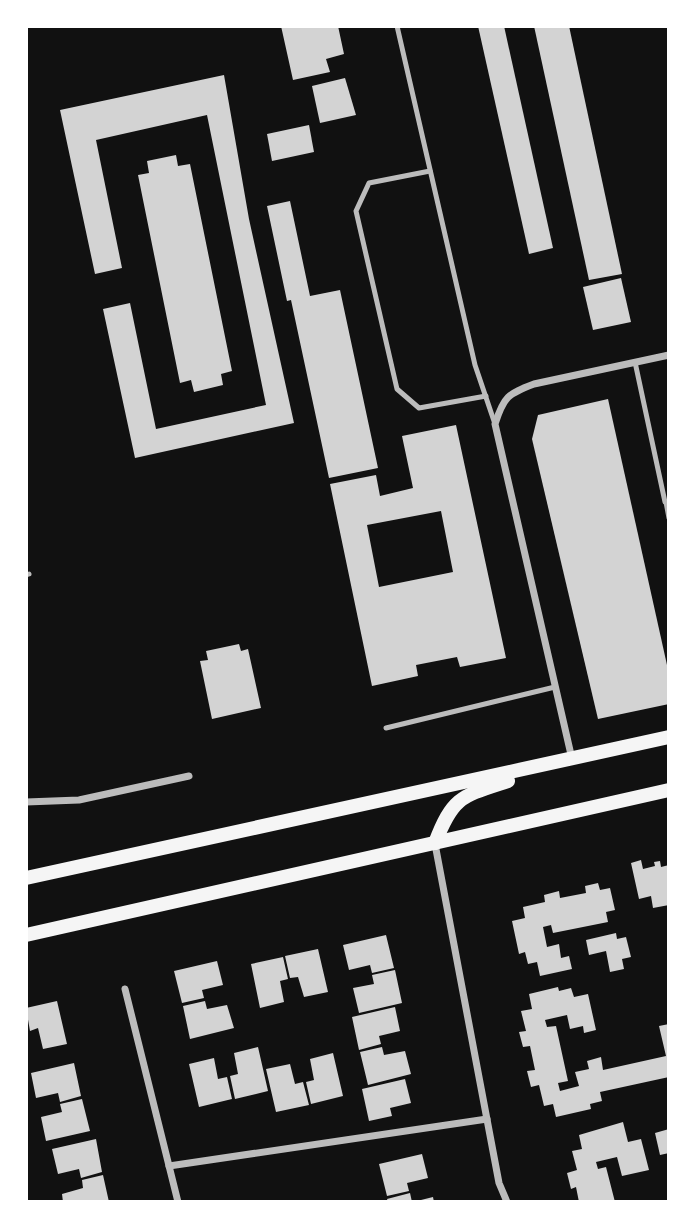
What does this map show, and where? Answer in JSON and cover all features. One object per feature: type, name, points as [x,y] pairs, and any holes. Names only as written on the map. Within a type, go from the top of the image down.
[{"type":"main road","points":[[26,878],[669,737]]},
{"type":"main road","points":[[435,843],[445,817],[458,801],[476,792],[572,759]]},
{"type":"main road","points":[[26,935],[669,790]]},
{"type":"street","points":[[572,759],[495,424],[502,402],[515,391],[534,384],[669,355]]},
{"type":"street","points":[[26,802],[79,800],[189,776]]},
{"type":"street","points":[[435,843],[499,1183],[507,1202]]},
{"type":"street","points":[[125,989],[178,1202]]},
{"type":"street","points":[[169,1166],[487,1119]]},
{"type":"lane","points":[[397,26],[475,365],[495,424]]},
{"type":"lane","points":[[430,171],[369,184],[356,211],[397,389],[419,408],[486,396]]},
{"type":"lane","points":[[635,362],[669,517]]},
{"type":"lane","points":[[386,728],[555,687]]},
{"type":"building","points":[[281,26],[338,26],[344,54],[326,59],[330,72],[293,80]]},
{"type":"building","points":[[478,26],[504,26],[553,248],[529,254]]},
{"type":"building","points":[[534,26],[569,26],[622,274],[589,280]]},
{"type":"building","points":[[224,75],[249,219],[294,423],[135,458],[103,309],[130,303],[156,429],[266,405],[207,115],[96,140],[122,268],[95,274],[60,110]]},
{"type":"building","points":[[345,78],[356,115],[320,123],[312,86]]},
{"type":"building","points":[[309,125],[314,152],[272,161],[267,134]]},
{"type":"building","points":[[176,155],[178,166],[190,164],[232,371],[221,374],[223,385],[194,392],[191,380],[180,383],[138,175],[149,173],[147,161]]},
{"type":"building","points":[[290,201],[310,296],[340,290],[378,468],[329,478],[291,300],[287,301],[267,206]]},
{"type":"building","points":[[621,278],[631,322],[593,330],[583,287]]},
{"type":"building","points":[[608,399],[669,674],[669,704],[598,719],[532,439],[538,415]]},
{"type":"building","points":[[456,425],[506,658],[460,667],[457,657],[416,665],[418,676],[372,686],[330,484],[376,475],[380,496],[413,488],[402,436]],"holes":[[[441,511],[453,572],[379,587],[367,525]]]},
{"type":"building","points":[[239,644],[241,651],[248,649],[261,708],[212,719],[200,661],[208,660],[206,651]]},
{"type":"building","points":[[641,860],[643,869],[655,866],[654,862],[660,861],[661,867],[669,865],[669,905],[653,908],[651,896],[639,899],[631,863]]},
{"type":"building","points":[[598,883],[600,890],[610,888],[615,910],[606,912],[608,922],[553,933],[551,925],[543,927],[547,947],[559,944],[561,958],[569,956],[572,969],[540,976],[537,962],[528,964],[525,952],[519,954],[512,921],[525,918],[523,907],[545,902],[544,895],[559,891],[560,898],[586,893],[585,886]]},
{"type":"building","points":[[616,933],[617,939],[626,937],[631,957],[622,959],[624,969],[610,972],[606,951],[589,955],[586,940]]},
{"type":"building","points":[[386,935],[394,968],[372,973],[370,965],[349,970],[343,945]]},
{"type":"building","points":[[318,949],[328,992],[304,997],[298,977],[290,978],[285,956]]},
{"type":"building","points":[[283,957],[288,979],[280,981],[284,1002],[260,1008],[251,964]]},
{"type":"building","points":[[217,961],[223,985],[202,990],[204,998],[182,1003],[174,971]]},
{"type":"building","points":[[395,970],[402,1003],[359,1013],[353,988],[374,984],[372,975]]},
{"type":"building","points":[[558,987],[559,991],[571,988],[574,997],[588,994],[596,1030],[584,1033],[583,1026],[570,1029],[567,1015],[545,1020],[547,1027],[556,1026],[568,1081],[558,1083],[560,1091],[579,1086],[575,1072],[589,1069],[587,1061],[601,1057],[603,1070],[666,1056],[659,1026],[669,1024],[669,1077],[600,1092],[602,1101],[590,1104],[591,1109],[556,1117],[553,1104],[544,1106],[539,1085],[531,1087],[527,1071],[535,1070],[530,1046],[523,1047],[519,1032],[526,1031],[521,1011],[532,1009],[529,994]]},
{"type":"building","points":[[57,1001],[67,1044],[43,1049],[38,1028],[30,1031],[26,1008]]},
{"type":"building","points":[[205,1001],[207,1009],[227,1005],[234,1028],[190,1039],[183,1006]]},
{"type":"building","points":[[395,1007],[400,1031],[379,1036],[381,1044],[359,1050],[352,1017]]},
{"type":"building","points":[[258,1047],[268,1091],[235,1099],[230,1076],[238,1074],[234,1053]]},
{"type":"building","points":[[382,1047],[384,1055],[405,1051],[411,1074],[368,1085],[360,1052]]},
{"type":"building","points":[[333,1053],[343,1096],[311,1104],[306,1082],[314,1080],[310,1059]]},
{"type":"building","points":[[214,1058],[218,1079],[227,1077],[232,1099],[199,1107],[189,1064]]},
{"type":"building","points":[[74,1063],[81,1096],[60,1102],[58,1093],[36,1098],[31,1073]]},
{"type":"building","points":[[290,1064],[295,1084],[303,1082],[309,1105],[276,1112],[266,1069]]},
{"type":"building","points":[[405,1079],[411,1103],[390,1108],[392,1116],[369,1121],[362,1089]]},
{"type":"building","points":[[82,1099],[90,1131],[46,1141],[41,1117],[62,1112],[60,1104]]},
{"type":"building","points":[[623,1122],[628,1142],[641,1139],[649,1170],[622,1176],[617,1157],[596,1162],[598,1169],[606,1167],[615,1202],[579,1202],[576,1187],[571,1189],[567,1173],[577,1170],[572,1151],[582,1149],[579,1135]]},
{"type":"building","points":[[669,1129],[669,1153],[660,1155],[655,1133]]},
{"type":"building","points":[[96,1139],[102,1172],[81,1178],[79,1169],[58,1174],[52,1149]]},
{"type":"building","points":[[422,1154],[428,1178],[407,1183],[409,1191],[387,1196],[379,1164]]},
{"type":"building","points":[[103,1175],[109,1202],[63,1202],[62,1194],[83,1188],[82,1180]]},
{"type":"building","points":[[410,1193],[412,1202],[388,1202],[387,1199]]},
{"type":"building","points":[[433,1197],[434,1202],[417,1202],[417,1201]]}]
